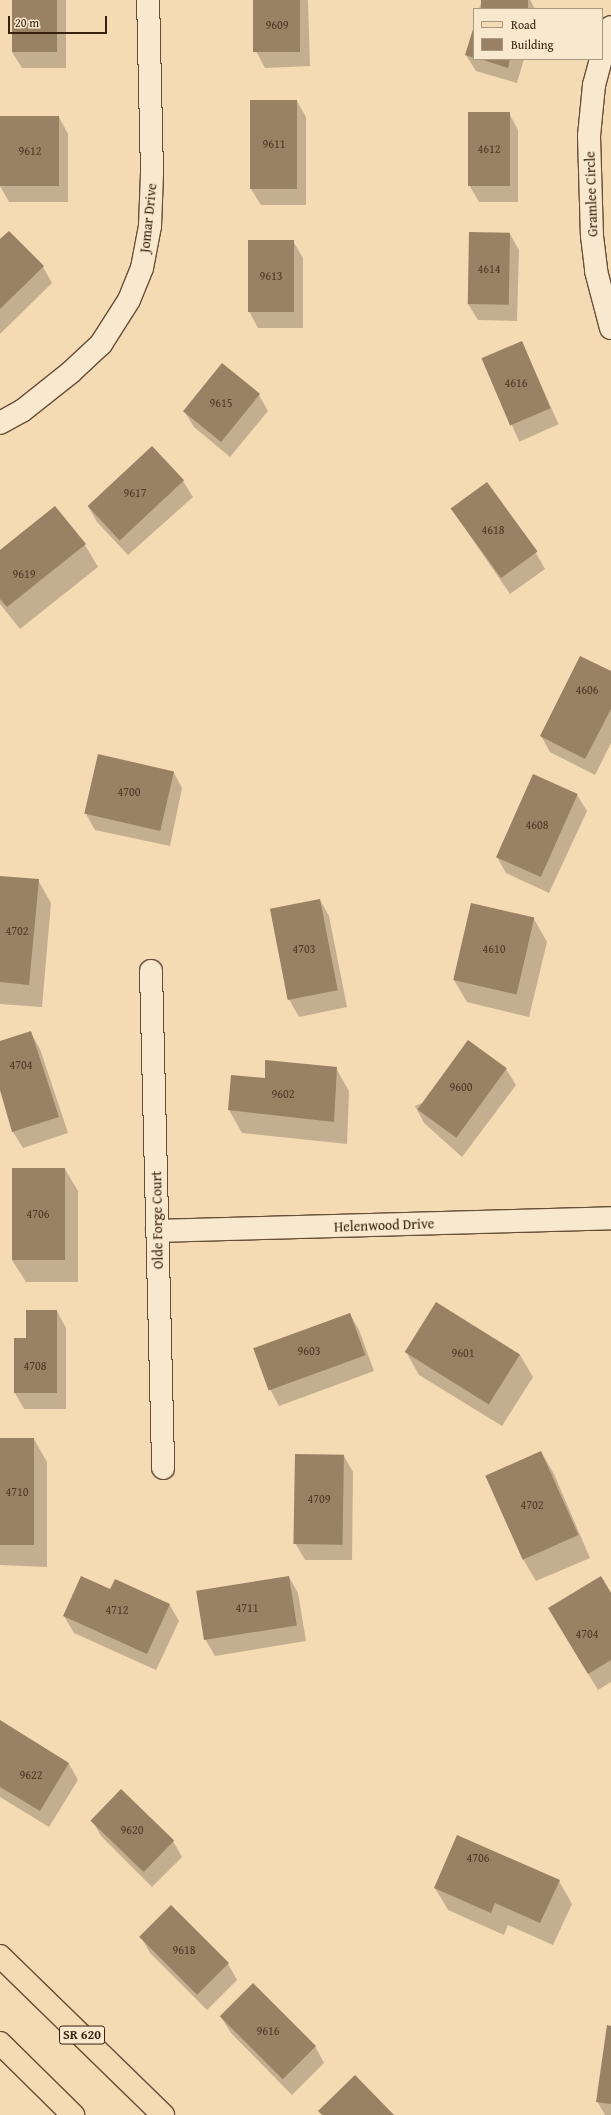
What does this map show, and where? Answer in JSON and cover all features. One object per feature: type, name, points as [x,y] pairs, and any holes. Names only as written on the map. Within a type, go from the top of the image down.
[{"type":"main road","name":"SR 620","points":[[0,1956],[163,2115]]},
{"type":"main road","points":[[0,2043],[74,2115]]},
{"type":"street","name":"Jomar Drive","points":[[0,423],[22,411],[71,372],[100,344],[129,300],[142,268],[150,226],[152,173],[148,0]]},
{"type":"street","points":[[603,51],[611,27]]},
{"type":"street","name":"Gramlee Circle","points":[[600,60],[594,85],[589,136],[592,236],[596,271],[611,328]]},
{"type":"street","name":"Olde Forge Court","points":[[151,971],[163,1468]]},
{"type":"street","name":"Helenwood Drive","points":[[157,1231],[611,1218]]},
{"type":"building","points":[[12,0],[57,0],[57,52],[12,52]]},
{"type":"building","points":[[253,0],[300,0],[300,52],[253,52]]},
{"type":"building","points":[[481,0],[528,0],[528,8],[481,8]]},
{"type":"building","points":[[473,29],[473,58],[465,55]]},
{"type":"building","points":[[483,60],[510,60],[508,68]]},
{"type":"building","points":[[250,100],[297,100],[297,189],[250,189]]},
{"type":"building","points":[[468,112],[510,112],[510,186],[468,186]]},
{"type":"building","points":[[0,116],[59,116],[59,186],[0,186]]},
{"type":"building","points":[[9,231],[44,266],[0,309],[0,239]]},
{"type":"building","points":[[469,232],[510,233],[509,305],[468,304]]},
{"type":"building","points":[[248,240],[294,240],[294,312],[248,312]]},
{"type":"building","points":[[522,341],[551,408],[510,425],[481,358]]},
{"type":"building","points":[[222,363],[260,394],[221,442],[183,411]]},
{"type":"building","points":[[152,446],[184,480],[120,540],[88,506]]},
{"type":"building","points":[[487,482],[538,552],[501,578],[451,508]]},
{"type":"building","points":[[55,506],[86,544],[7,607],[0,599],[0,550]]},
{"type":"building","points":[[580,656],[611,671],[611,709],[585,759],[540,736]]},
{"type":"building","points":[[98,754],[174,772],[160,831],[84,813]]},
{"type":"building","points":[[533,774],[578,794],[541,877],[496,857]]},
{"type":"building","points":[[0,876],[39,879],[29,985],[0,982]]},
{"type":"building","points":[[320,899],[338,990],[288,1000],[270,909]]},
{"type":"building","points":[[471,903],[534,918],[517,995],[453,980]]},
{"type":"building","points":[[31,1031],[59,1117],[12,1132],[0,1090],[0,1041]]},
{"type":"building","points":[[468,1040],[507,1068],[456,1138],[417,1110]]},
{"type":"building","points":[[265,1060],[337,1067],[334,1122],[228,1110],[231,1075],[265,1078]]},
{"type":"building","points":[[12,1168],[65,1168],[65,1260],[12,1260]]},
{"type":"building","points":[[436,1302],[520,1354],[489,1404],[405,1352]]},
{"type":"building","points":[[26,1310],[57,1310],[57,1393],[14,1393],[14,1338],[26,1338]]},
{"type":"building","points":[[350,1313],[365,1355],[269,1391],[253,1348]]},
{"type":"building","points":[[0,1438],[34,1438],[34,1545],[0,1545]]},
{"type":"building","points":[[541,1451],[578,1535],[523,1560],[485,1476]]},
{"type":"building","points":[[295,1454],[344,1455],[342,1545],[293,1544]]},
{"type":"building","points":[[81,1576],[110,1589],[115,1579],[170,1604],[147,1654],[63,1616]]},
{"type":"building","points":[[289,1576],[297,1625],[204,1640],[196,1591]]},
{"type":"building","points":[[601,1576],[611,1593],[611,1660],[588,1674],[548,1608]]},
{"type":"building","points":[[0,1720],[69,1763],[40,1811],[0,1787]]},
{"type":"building","points":[[121,1789],[174,1840],[144,1872],[90,1821]]},
{"type":"building","points":[[457,1835],[560,1880],[540,1923],[495,1903],[491,1913],[434,1888]]},
{"type":"building","points":[[171,1905],[229,1963],[197,1995],[139,1937]]},
{"type":"building","points":[[253,1983],[316,2046],[283,2079],[220,2016]]},
{"type":"building","points":[[607,2025],[611,2026],[611,2104],[596,2102]]},
{"type":"building","points":[[355,2075],[394,2115],[322,2115],[318,2111]]}]
